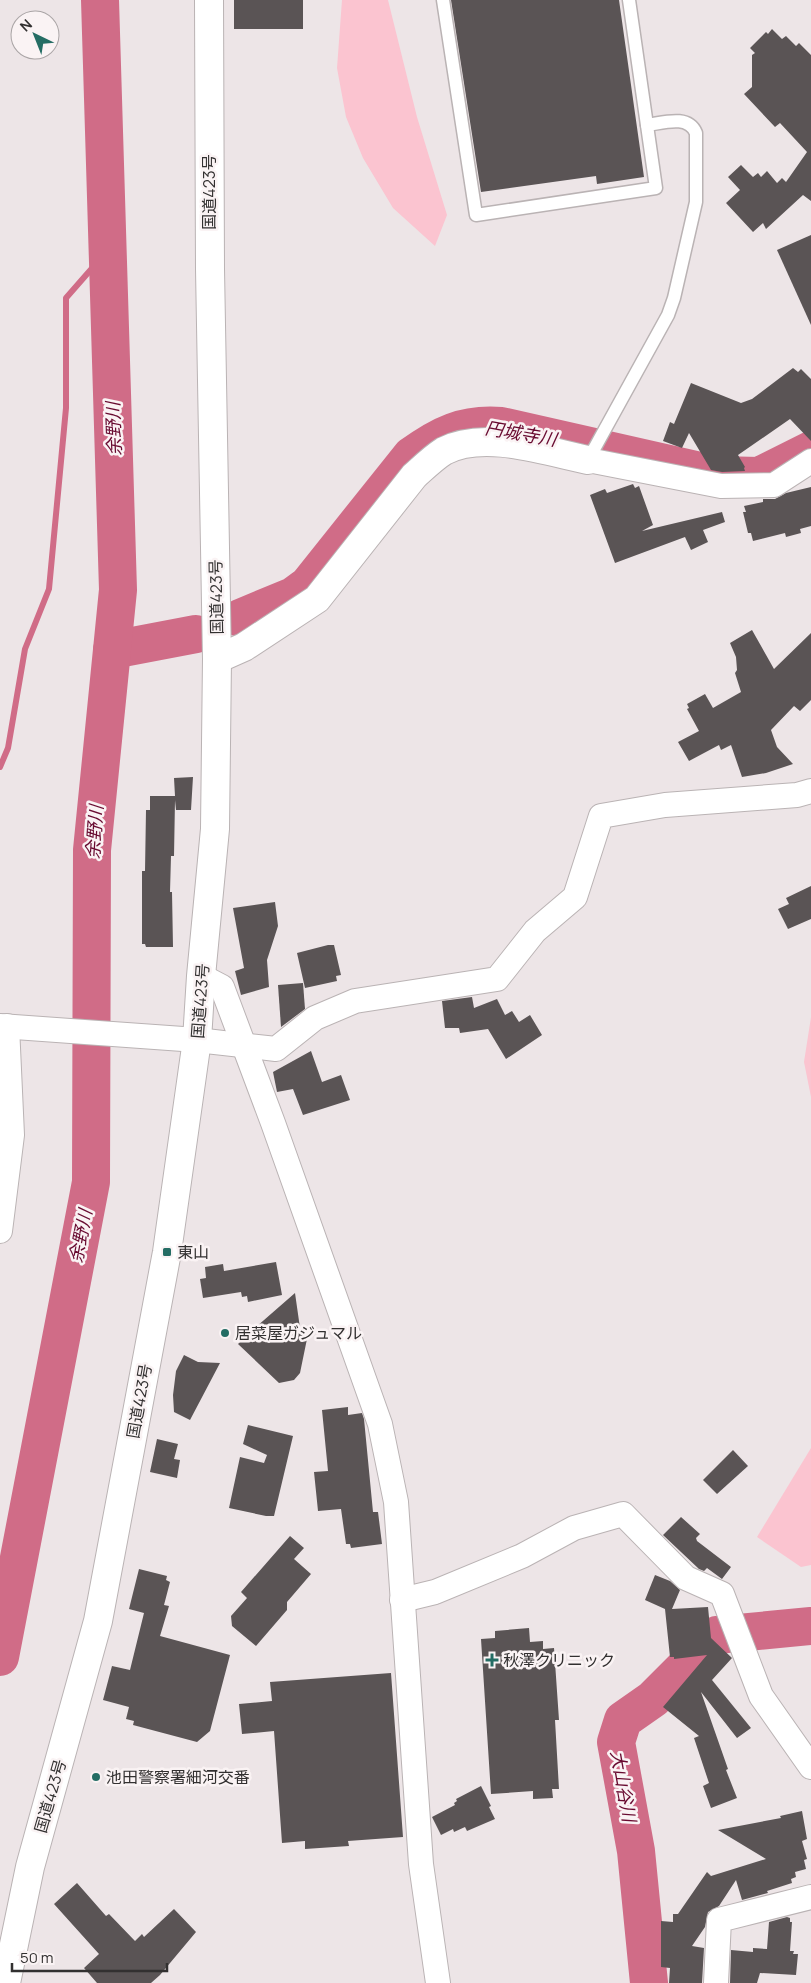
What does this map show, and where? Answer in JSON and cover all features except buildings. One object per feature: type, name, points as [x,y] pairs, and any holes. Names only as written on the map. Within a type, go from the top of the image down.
[{"type":"main road","name":"国道423号","points":[[6,1983],[30,1867],[98,1621],[167,1252],[198,1040],[201,976],[215,828],[217,659],[210,269],[209,0]]},
{"type":"main road","points":[[217,659],[244,647],[317,599],[414,476],[428,462],[444,452],[460,445],[479,441],[503,443],[588,460]]},
{"type":"street","points":[[588,460],[721,486],[774,485],[811,461]]},
{"type":"street","points":[[0,1231],[12,1135],[9,1026],[198,1040],[276,1049],[315,1018],[355,1001],[497,979],[536,931],[574,897],[601,816],[665,805],[797,795],[811,791]]},
{"type":"street","points":[[201,976],[222,987],[380,1424],[396,1502],[421,1864],[438,1983]]},
{"type":"street","points":[[402,1600],[435,1592],[522,1556],[574,1528],[623,1514],[686,1578],[722,1594],[761,1696],[811,1767]]},
{"type":"street","points":[[716,1983],[719,1920],[811,1897]]},
{"type":"lane","points":[[443,0],[476,215],[656,188],[629,0]]},
{"type":"lane","points":[[588,460],[668,315],[674,298],[696,202],[696,133],[694,128],[690,124],[677,121],[647,126]]},
{"type":"shaded area","points":[[342,0],[388,0],[417,117],[447,215],[435,246],[393,208],[363,158],[346,117],[337,68]]},
{"type":"shaded area","points":[[811,1017],[811,1097],[804,1062]]},
{"type":"shaded area","points":[[811,1448],[811,1565],[801,1567],[757,1537]]},
{"type":"waterway","name":"余野川","points":[[0,1657],[91,1182],[92,850],[118,590],[100,0]]},
{"type":"waterway","points":[[0,767],[8,748],[25,649],[49,589],[66,408],[66,298],[108,250]]},
{"type":"waterway","name":"円城寺川","points":[[240,618],[293,596],[308,585],[411,456],[442,436],[463,429],[475,426],[501,426],[718,475],[759,476],[811,450]]},
{"type":"waterway","name":"円城寺川","points":[[112,650],[196,634]]},
{"type":"waterway","name":"大山谷川","points":[[649,1983],[636,1851],[616,1742],[623,1720],[653,1699],[717,1635],[811,1626]]},
{"type":"place","name":"東山","points":[[167,1252]]},
{"type":"place","name":"居菜屋ガジュマル","points":[[225,1333]]},
{"type":"place","name":"秋澤クリニック","points":[[492,1660]]},
{"type":"place","name":"池田警察署細河交番","points":[[96,1777]]}]
